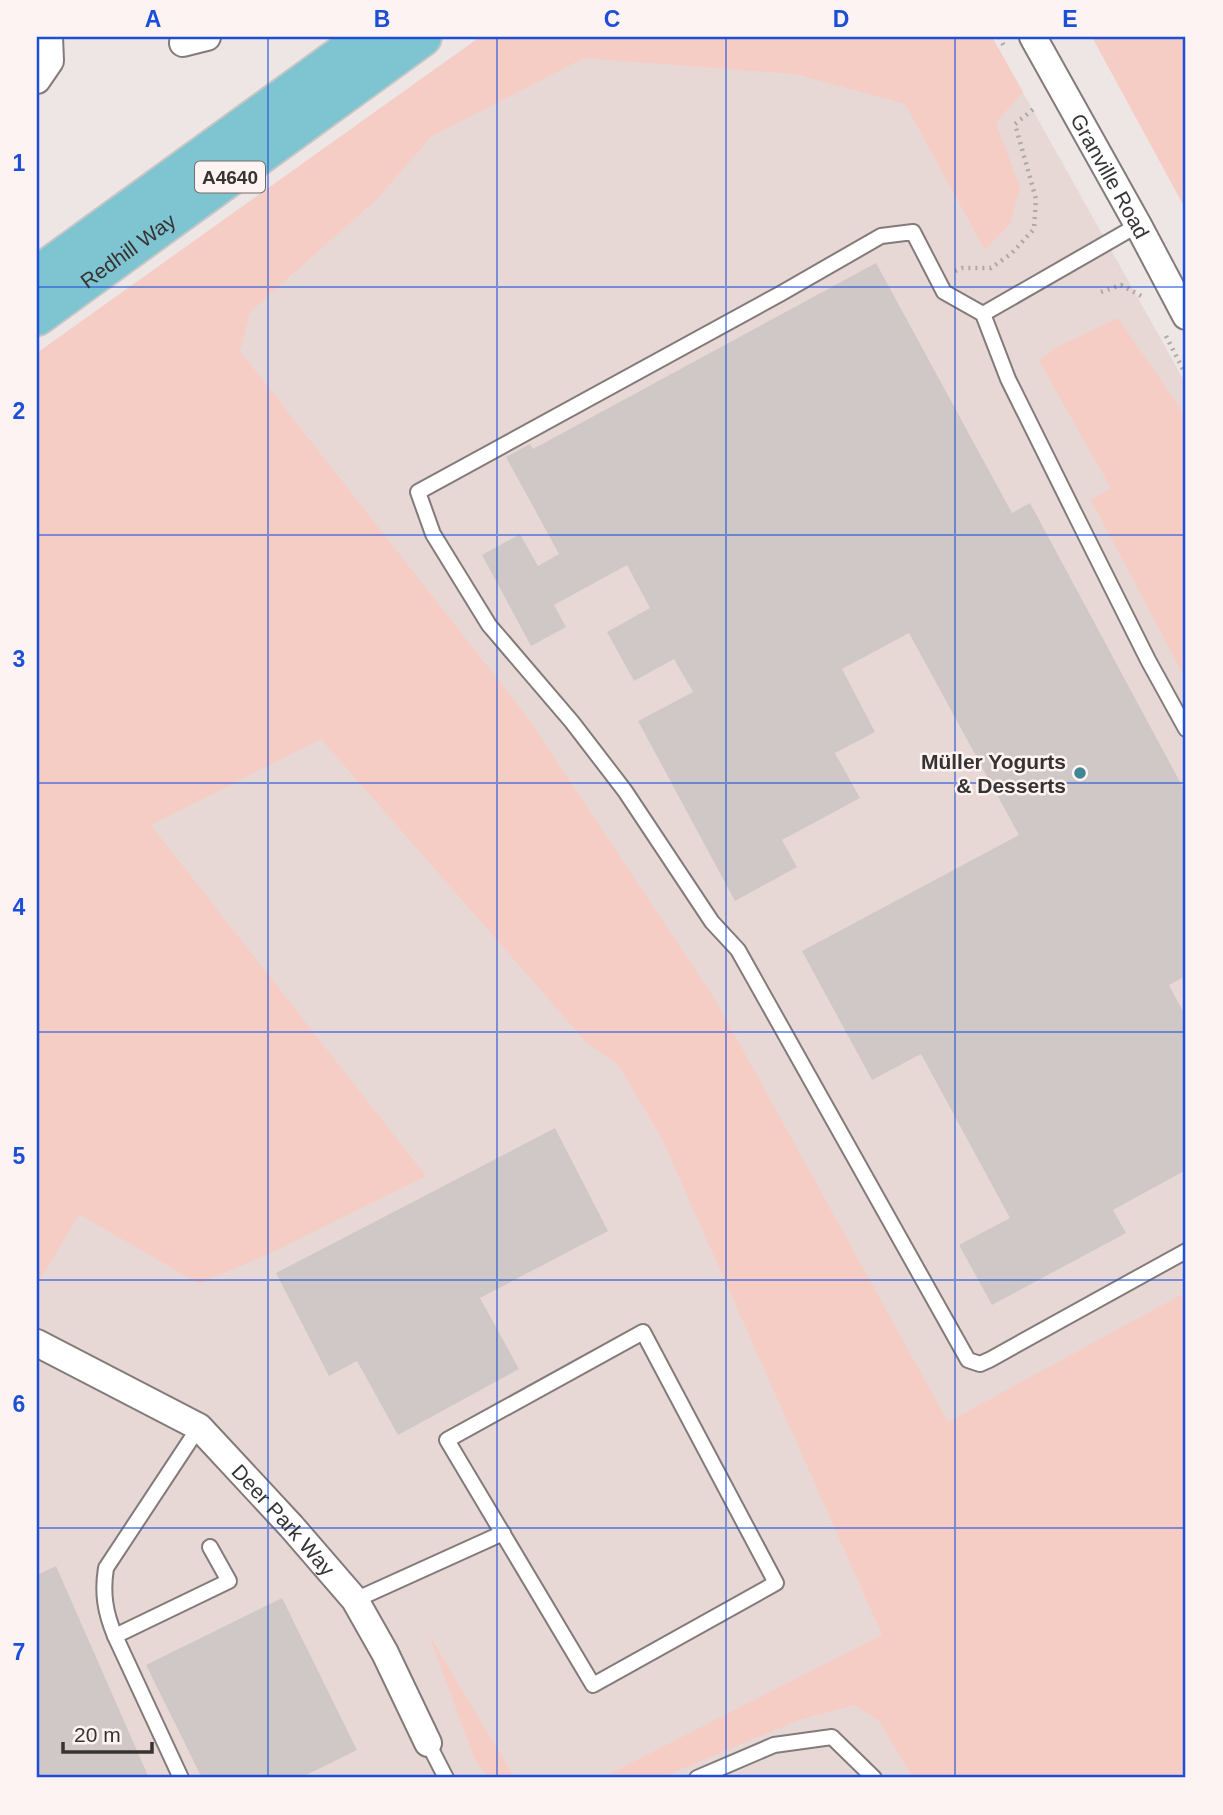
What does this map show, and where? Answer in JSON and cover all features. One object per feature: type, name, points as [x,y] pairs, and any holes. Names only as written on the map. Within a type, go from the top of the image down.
[{"type":"main road","name":"Redhill Way","points":[[37,276],[368,37]]},
{"type":"main road","name":"Redhill Way","points":[[37,316],[422,37]]},
{"type":"street","points":[[37,80],[50,61],[49,37]]},
{"type":"street","name":"Granville Road","points":[[1033,37],[1186,316]]},
{"type":"street","name":"Deer Park Way","points":[[37,1343],[199,1427],[291,1525],[355,1600],[385,1653],[428,1743]]},
{"type":"lane","points":[[983,314],[1138,225]]},
{"type":"lane","points":[[1186,729],[1044,453],[1008,379],[983,314],[944,292],[913,232],[881,236],[418,492],[433,534],[489,625],[572,722],[625,791],[712,922],[738,950],[968,1360],[979,1364],[989,1360],[1186,1251]]},
{"type":"lane","points":[[643,1332],[776,1583],[593,1685],[503,1533],[447,1440],[643,1332]]},
{"type":"lane","points":[[181,1778],[114,1636],[106,1616],[104,1599],[106,1568],[199,1427]]},
{"type":"lane","points":[[355,1600],[503,1533]]},
{"type":"lane","points":[[114,1636],[229,1581],[210,1547]]},
{"type":"lane","points":[[697,1778],[774,1745],[832,1737],[874,1778]]},
{"type":"lane","name":"Deer Park Way","points":[[428,1743],[446,1778]]},
{"type":"path","points":[[937,280],[962,268],[991,268],[1012,253],[1034,229],[1036,199],[1016,124],[1036,107]]},
{"type":"path","points":[[1101,292],[1121,285],[1145,298],[1151,309]]},
{"type":"path","points":[[1163,331],[1186,375]]},
{"type":"shaded area","points":[[480,37],[992,37],[1186,384],[1186,1778],[37,1778],[37,353]]},
{"type":"shaded area","points":[[480,37],[992,37],[1023,92],[996,123],[1020,187],[1010,224],[985,250],[905,104],[795,74],[584,58],[432,136],[377,199],[250,312],[240,351],[528,718],[716,1001],[948,1422],[1186,1292],[1186,1778],[913,1778],[879,1721],[854,1705],[799,1720],[660,1778],[601,1778],[882,1635],[662,1139],[618,1065],[586,1042],[321,739],[151,825],[426,1176],[273,1252],[199,1284],[79,1214],[37,1285],[37,353]]},
{"type":"shaded area","points":[[1092,37],[1186,37],[1186,210]]},
{"type":"shaded area","points":[[1118,318],[1186,420],[1186,680],[1091,500],[1111,488],[1039,361],[1055,348]]},
{"type":"shaded area","points":[[428,1633],[515,1778],[489,1778],[475,1760]]},
{"type":"building","name":"Müller Yogurts & Desserts","points":[[876,263],[1012,513],[1030,503],[1186,793],[1186,976],[1169,985],[1186,1017],[1186,1170],[1113,1210],[1126,1233],[992,1305],[959,1245],[1010,1218],[921,1054],[872,1080],[802,951],[1019,835],[909,633],[842,669],[875,732],[835,753],[860,798],[782,840],[797,867],[735,901],[638,721],[693,692],[674,659],[634,681],[607,632],[650,608],[627,565],[554,605],[566,627],[531,646],[482,555],[520,534],[538,566],[559,554],[506,457],[530,444],[533,449]]},
{"type":"building","points":[[555,1128],[608,1231],[480,1298],[519,1369],[398,1435],[357,1361],[329,1376],[276,1273]]},
{"type":"building","points":[[56,1566],[149,1778],[37,1778],[37,1575]]},
{"type":"building","points":[[282,1598],[357,1750],[300,1778],[202,1778],[146,1665]]},
{"type":"place","name":"Müller Yogurts & Desserts","points":[[1080,773]]}]
